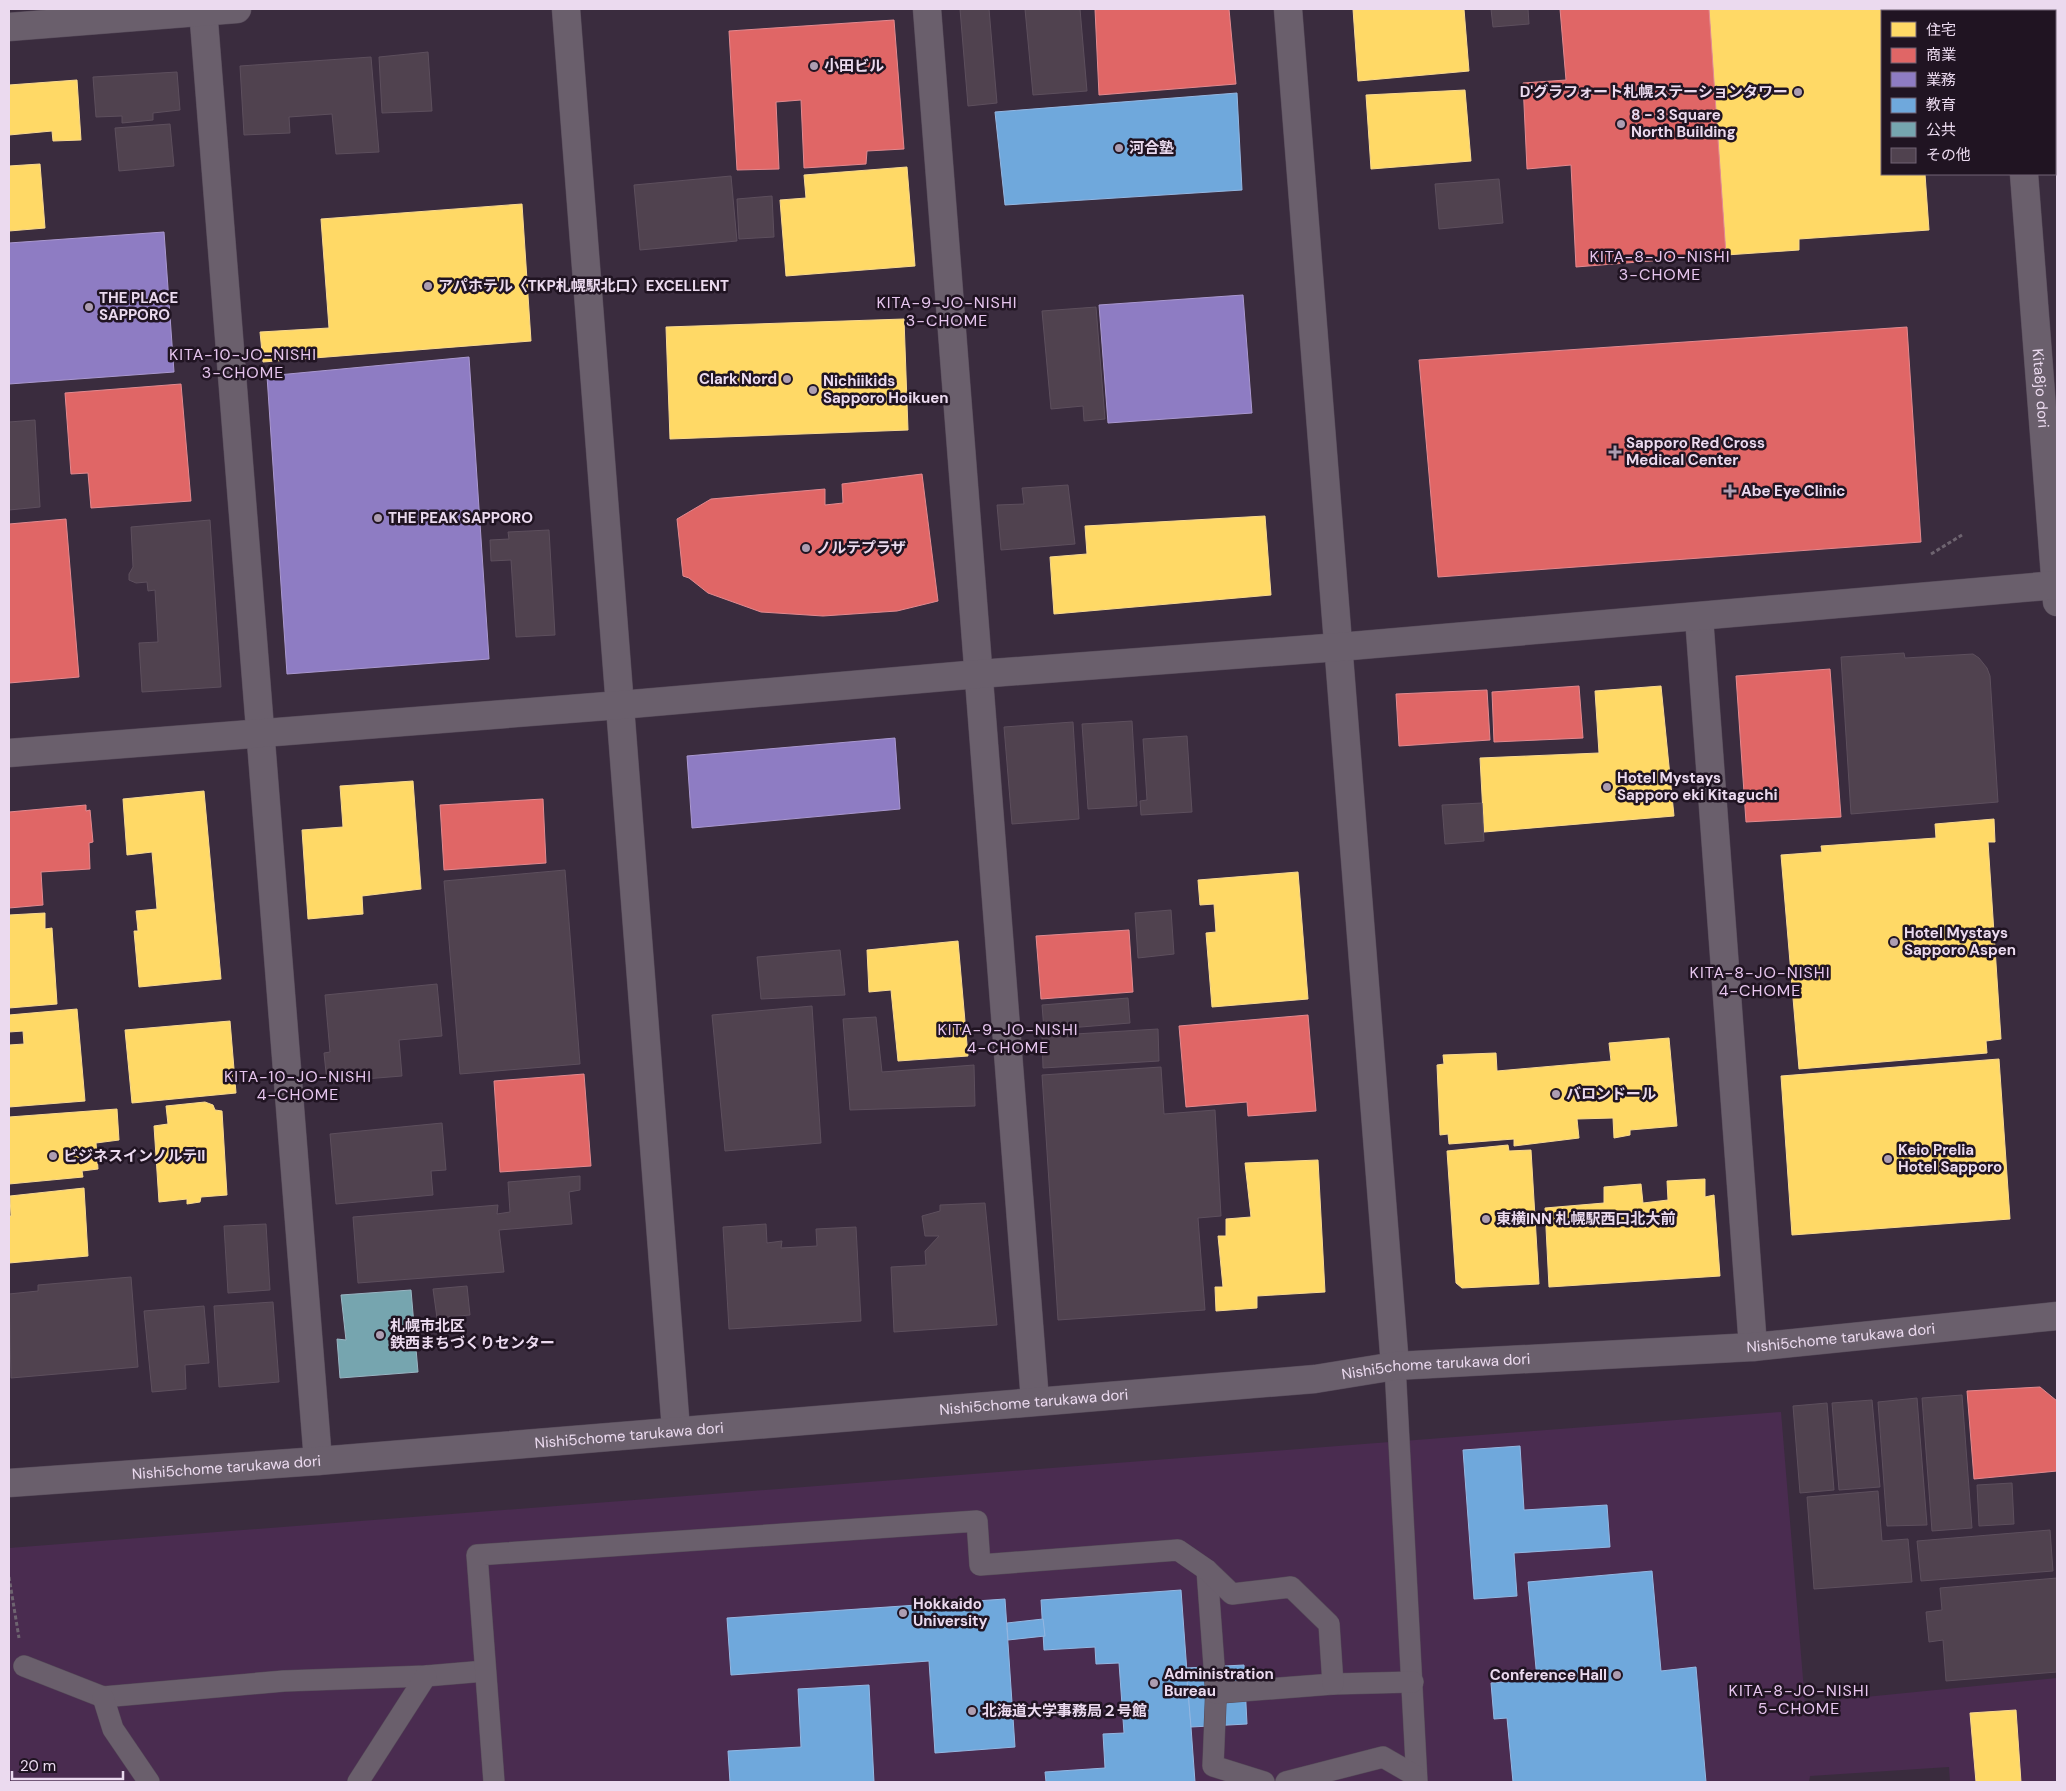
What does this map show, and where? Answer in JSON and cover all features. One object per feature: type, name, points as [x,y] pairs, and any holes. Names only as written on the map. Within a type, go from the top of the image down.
[{"type":"street","points":[[9,26],[203,10],[237,9]]},
{"type":"street","points":[[566,9],[676,1430]]},
{"type":"street","points":[[927,9],[1035,1402]]},
{"type":"street","points":[[1288,9],[1395,1366]]},
{"type":"street","points":[[203,10],[318,1461]]},
{"type":"street","name":"Kita8jo dori","points":[[2024,175],[2057,591]]},
{"type":"street","points":[[9,752],[620,705],[1699,616],[2057,591]]},
{"type":"street","points":[[1699,616],[1753,1347]]},
{"type":"street","name":"Nishi5chome tarukawa dori","points":[[9,1483],[318,1461],[676,1430],[1315,1379],[1395,1366],[1753,1347],[2057,1316]]},
{"type":"lane","points":[[1395,1366],[1417,1779]]},
{"type":"lane","points":[[494,1782],[477,1555],[977,1521],[980,1565],[1178,1550],[1207,1570],[1232,1594],[1291,1587],[1330,1624],[1333,1684]]},
{"type":"lane","points":[[1207,1570],[1216,1693],[1213,1766],[1264,1782]]},
{"type":"lane","points":[[24,1666],[103,1698],[284,1681],[426,1676],[485,1671]]},
{"type":"lane","points":[[358,1782],[426,1676]]},
{"type":"lane","points":[[1216,1693],[1333,1684],[1412,1682]]},
{"type":"lane","points":[[103,1698],[113,1729],[150,1782]]},
{"type":"lane","points":[[1286,1782],[1384,1757],[1417,1779]]},
{"type":"path","points":[[1931,554],[1962,535]]},
{"type":"path","points":[[9,1577],[24,1666]]},
{"type":"shaded area","name":"Hokkaido University","points":[[1781,1412],[1805,1703],[2057,1678],[2057,1782],[1950,1782],[1949,1767],[1810,1776],[1809,1782],[9,1782],[9,1548]]},
{"type":"building: 住宅","points":[[1353,9],[1464,9],[1469,71],[1358,81]]},
{"type":"building: 住宅","name":"D'グラフォート札幌ステーションタワー","points":[[1709,9],[1914,9],[1881,10],[1881,175],[1925,175],[1929,230],[1799,239],[1799,250],[1726,255]]},
{"type":"building: 住宅","points":[[77,80],[81,140],[53,141],[52,131],[9,135],[9,85]]},
{"type":"building: 住宅","points":[[1465,90],[1471,161],[1371,169],[1366,95]]},
{"type":"building: 住宅","points":[[40,164],[45,228],[9,231],[9,166]]},
{"type":"building: 住宅","points":[[907,167],[915,266],[786,276],[780,200],[806,198],[804,175]]},
{"type":"building: 住宅","points":[[522,204],[531,341],[263,362],[260,332],[329,328],[321,219]]},
{"type":"building: 住宅","name":"Clark Nord","points":[[904,319],[908,430],[670,439],[666,327]]},
{"type":"building: 住宅","points":[[1265,516],[1271,595],[1054,614],[1050,557],[1087,554],[1085,526]]},
{"type":"building: 住宅","points":[[1661,686],[1674,816],[1484,832],[1480,758],[1599,753],[1595,691]]},
{"type":"building: 住宅","points":[[413,781],[421,889],[362,896],[363,914],[308,919],[302,830],[343,827],[340,786]]},
{"type":"building: 住宅","points":[[204,791],[221,979],[139,987],[134,931],[138,931],[136,911],[157,909],[152,852],[127,855],[123,799]]},
{"type":"building: 住宅","points":[[1994,819],[1995,842],[1988,842],[2001,1039],[1986,1041],[1987,1053],[1799,1069],[1781,855],[1822,852],[1821,846],[1936,838],[1935,824]]},
{"type":"building: 住宅","points":[[1298,872],[1308,999],[1212,1007],[1206,933],[1216,932],[1214,904],[1200,905],[1198,880]]},
{"type":"building: 住宅","points":[[45,913],[45,929],[52,928],[57,1004],[9,1008],[9,915]]},
{"type":"building: 住宅","points":[[958,941],[968,1056],[898,1061],[891,990],[869,992],[867,950]]},
{"type":"building: 住宅","points":[[77,1009],[85,1101],[9,1107],[9,1045],[24,1044],[23,1031],[9,1032],[9,1015]]},
{"type":"building: 住宅","points":[[230,1021],[236,1093],[132,1103],[125,1030]]},
{"type":"building: 住宅","name":"バロンドール","points":[[1669,1038],[1677,1126],[1630,1130],[1630,1135],[1614,1138],[1613,1118],[1577,1119],[1579,1138],[1514,1146],[1514,1139],[1449,1144],[1448,1134],[1440,1135],[1437,1065],[1444,1064],[1443,1055],[1496,1053],[1497,1071],[1611,1061],[1609,1043]]},
{"type":"building: 住宅","points":[[1999,1059],[2010,1219],[1792,1235],[1781,1076]]},
{"type":"building: 住宅","points":[[205,1102],[213,1105],[215,1110],[222,1111],[227,1195],[201,1197],[200,1202],[187,1204],[187,1199],[159,1202],[154,1126],[168,1124],[166,1106]]},
{"type":"building: 住宅","name":"ビジネスインノルテII","points":[[117,1109],[119,1140],[96,1143],[98,1169],[82,1171],[83,1177],[9,1184],[9,1117]]},
{"type":"building: 住宅","points":[[1508,1145],[1509,1151],[1531,1150],[1539,1284],[1462,1288],[1456,1283],[1447,1151]]},
{"type":"building: 住宅","points":[[1318,1160],[1325,1292],[1257,1296],[1257,1308],[1216,1311],[1215,1287],[1223,1287],[1218,1236],[1226,1236],[1226,1219],[1251,1217],[1245,1163]]},
{"type":"building: 住宅","points":[[1705,1179],[1705,1197],[1714,1195],[1720,1276],[1549,1287],[1545,1208],[1604,1203],[1604,1187],[1641,1184],[1643,1203],[1668,1200],[1667,1181]]},
{"type":"building: 住宅","points":[[84,1188],[88,1256],[9,1263],[10,1196]]},
{"type":"building: 住宅","points":[[2016,1710],[2021,1782],[1976,1782],[1970,1713]]},
{"type":"building: 商業","points":[[1095,9],[1229,9],[1236,84],[1099,95]]},
{"type":"building: 商業","name":"8 - 3 Square North Building","points":[[1560,9],[1709,9],[1726,255],[1576,267],[1571,165],[1527,169],[1523,83],[1566,80]]},
{"type":"building: 商業","name":"小田ビル","points":[[894,20],[904,149],[867,151],[866,164],[804,168],[801,100],[776,102],[779,169],[737,170],[729,31]]},
{"type":"building: 商業","points":[[1907,327],[1921,542],[1438,577],[1419,360]]},
{"type":"building: 商業","points":[[181,384],[191,501],[91,508],[88,473],[71,474],[65,393]]},
{"type":"building: 商業","name":"ノルテプラザ","points":[[922,474],[938,601],[897,611],[823,616],[761,612],[708,593],[689,578],[683,576],[677,519],[711,499],[825,489],[825,505],[843,503],[842,484]]},
{"type":"building: 商業","points":[[66,519],[79,677],[9,683],[9,524]]},
{"type":"building: 商業","points":[[1830,669],[1841,817],[1746,822],[1736,676]]},
{"type":"building: 商業","points":[[1579,686],[1583,738],[1494,742],[1492,692]]},
{"type":"building: 商業","points":[[1487,690],[1490,740],[1399,746],[1396,694]]},
{"type":"building: 商業","points":[[543,799],[546,863],[444,870],[440,805]]},
{"type":"building: 商業","points":[[86,805],[86,811],[90,810],[93,842],[89,843],[90,869],[41,872],[43,905],[9,908],[9,812]]},
{"type":"building: 商業","points":[[1129,930],[1133,992],[1041,999],[1036,936]]},
{"type":"building: 商業","points":[[1308,1015],[1316,1111],[1248,1116],[1247,1102],[1186,1107],[1179,1026]]},
{"type":"building: 商業","points":[[584,1074],[591,1166],[500,1172],[494,1081]]},
{"type":"building: 商業","points":[[2040,1387],[2057,1401],[2057,1471],[1974,1479],[1967,1391]]},
{"type":"building: 業務","name":"THE PLACE SAPPORO","points":[[164,232],[174,372],[9,384],[9,243]]},
{"type":"building: 業務","points":[[1243,295],[1252,413],[1108,423],[1099,305]]},
{"type":"building: 業務","name":"THE PEAK SAPPORO","points":[[469,357],[489,659],[287,674],[267,376]]},
{"type":"building: 業務","points":[[895,738],[900,809],[692,828],[687,756]]},
{"type":"building: 教育","points":[[1237,93],[1242,190],[1005,205],[995,112]]},
{"type":"building: 教育","points":[[1520,1446],[1524,1510],[1607,1505],[1610,1547],[1514,1553],[1517,1596],[1474,1599],[1463,1450]]},
{"type":"building: 教育","name":"Conference Hall","points":[[1652,1571],[1661,1671],[1696,1667],[1706,1782],[1513,1782],[1507,1718],[1494,1719],[1491,1683],[1537,1679],[1528,1582]]},
{"type":"building: 教育","name":"Administration Bureau","points":[[1181,1590],[1195,1782],[1046,1782],[1045,1772],[1105,1768],[1103,1734],[1124,1733],[1119,1663],[1096,1664],[1095,1647],[1044,1650],[1041,1600]]},
{"type":"building: 教育","name":"北海道大学事務局２号館","points":[[1005,1599],[1015,1747],[935,1753],[929,1661],[731,1675],[727,1618]]},
{"type":"building: 教育","points":[[1043,1619],[1045,1636],[1008,1640],[1007,1623]]},
{"type":"building: 教育","points":[[1244,1665],[1247,1724],[1191,1727],[1186,1668]]},
{"type":"building: 教育","points":[[869,1685],[874,1782],[730,1782],[728,1751],[801,1747],[798,1689]]},
{"type":"building: 公共","points":[[411,1290],[418,1372],[340,1378],[337,1339],[346,1340],[341,1295]]},
{"type":"building: その他","points":[[960,9],[989,9],[997,103],[968,106]]},
{"type":"building: その他","points":[[1025,9],[1080,9],[1087,91],[1033,95]]},
{"type":"building: その他","points":[[1491,9],[1528,9],[1529,24],[1493,27]]},
{"type":"building: その他","points":[[428,52],[432,111],[382,113],[379,57]]},
{"type":"building: その他","points":[[371,57],[379,152],[336,154],[332,114],[289,117],[290,133],[244,135],[240,66]]},
{"type":"building: その他","points":[[177,72],[180,110],[153,113],[153,120],[122,123],[122,116],[96,117],[93,77]]},
{"type":"building: その他","points":[[170,124],[174,166],[119,171],[115,128]]},
{"type":"building: その他","points":[[731,176],[737,241],[640,250],[634,185]]},
{"type":"building: その他","points":[[1499,179],[1503,223],[1439,229],[1435,184]]},
{"type":"building: その他","points":[[772,196],[774,237],[739,239],[737,199]]},
{"type":"building: その他","points":[[1096,307],[1105,419],[1084,421],[1083,406],[1051,409],[1042,311]]},
{"type":"building: その他","points":[[35,420],[40,507],[9,510],[9,422]]},
{"type":"building: その他","points":[[1068,485],[1075,544],[1001,550],[997,505],[1024,504],[1022,488]]},
{"type":"building: その他","points":[[210,520],[221,687],[142,692],[139,643],[158,642],[155,590],[148,591],[147,582],[136,583],[129,580],[129,574],[133,567],[131,527]]},
{"type":"building: その他","points":[[549,530],[555,635],[516,637],[511,560],[491,561],[490,540],[509,539],[508,532]]},
{"type":"building: その他","points":[[1904,653],[1905,658],[1973,654],[1987,668],[1990,676],[1998,802],[1851,814],[1841,657]]},
{"type":"building: その他","points":[[1132,721],[1137,806],[1088,809],[1082,724]]},
{"type":"building: その他","points":[[1073,722],[1079,819],[1012,824],[1004,727]]},
{"type":"building: その他","points":[[1187,736],[1192,812],[1141,815],[1140,801],[1147,800],[1143,739]]},
{"type":"building: その他","points":[[1482,803],[1484,841],[1445,844],[1442,805]]},
{"type":"building: その他","points":[[565,870],[580,1064],[460,1074],[444,881]]},
{"type":"building: その他","points":[[1171,910],[1174,954],[1138,958],[1135,913]]},
{"type":"building: その他","points":[[840,950],[845,995],[761,999],[757,957]]},
{"type":"building: その他","points":[[437,984],[442,1036],[399,1040],[402,1076],[327,1082],[324,1053],[330,1052],[325,995]]},
{"type":"building: その他","points":[[1128,998],[1130,1023],[1044,1030],[1042,1005]]},
{"type":"building: その他","points":[[812,1006],[821,1143],[725,1151],[712,1015]]},
{"type":"building: その他","points":[[876,1017],[882,1072],[974,1065],[975,1106],[850,1110],[843,1019]]},
{"type":"building: その他","points":[[1158,1029],[1159,1061],[1043,1068],[1042,1036]]},
{"type":"building: その他","points":[[1161,1067],[1164,1114],[1215,1110],[1221,1216],[1198,1218],[1205,1310],[1058,1320],[1042,1075]]},
{"type":"building: その他","points":[[442,1123],[446,1170],[431,1171],[433,1195],[336,1204],[330,1134]]},
{"type":"building: その他","points":[[580,1176],[580,1190],[569,1192],[572,1224],[499,1230],[504,1272],[358,1283],[353,1217],[498,1205],[497,1214],[510,1212],[508,1182]]},
{"type":"building: その他","points":[[985,1203],[997,1325],[894,1332],[891,1267],[926,1265],[925,1251],[939,1236],[925,1236],[922,1216],[940,1211],[940,1205]]},
{"type":"building: その他","points":[[266,1224],[270,1290],[228,1293],[224,1226]]},
{"type":"building: その他","points":[[766,1224],[767,1243],[782,1241],[781,1248],[817,1246],[816,1229],[856,1227],[861,1321],[729,1329],[723,1227]]},
{"type":"building: その他","points":[[131,1277],[138,1367],[11,1378],[9,1294],[38,1291],[38,1285]]},
{"type":"building: その他","points":[[467,1286],[470,1315],[437,1318],[433,1289]]},
{"type":"building: その他","points":[[273,1302],[279,1382],[219,1387],[214,1306]]},
{"type":"building: その他","points":[[204,1306],[209,1363],[185,1365],[186,1389],[152,1392],[144,1311]]},
{"type":"building: その他","points":[[1962,1395],[1972,1528],[1932,1531],[1922,1398]]},
{"type":"building: その他","points":[[1917,1398],[1927,1525],[1887,1526],[1878,1402]]},
{"type":"building: その他","points":[[1872,1400],[1880,1487],[1839,1490],[1832,1403]]},
{"type":"building: その他","points":[[1827,1403],[1834,1490],[1800,1493],[1793,1406]]},
{"type":"building: その他","points":[[2012,1483],[2014,1524],[1979,1526],[1977,1485]]},
{"type":"building: その他","points":[[1878,1491],[1882,1541],[1908,1539],[1912,1582],[1814,1589],[1807,1497]]},
{"type":"building: その他","points":[[2050,1530],[2053,1571],[1921,1581],[1917,1541]]},
{"type":"building: その他","points":[[2057,1578],[2057,1672],[1946,1681],[1943,1640],[1929,1642],[1926,1612],[1942,1610],[1940,1588]]},
{"type":"place","name":"小田ビル","points":[[814,66]]},
{"type":"place","name":"D'グラフォート札幌ステーションタワー","points":[[1798,92]]},
{"type":"place","name":"8 - 3 Square North Building","points":[[1621,124]]},
{"type":"place","name":"河合塾","points":[[1119,148]]},
{"type":"place","name":"アパホテル〈TKP札幌駅北口〉EXCELLENT","points":[[428,286]]},
{"type":"place","name":"THE PLACE SAPPORO","points":[[89,307]]},
{"type":"place","name":"Clark Nord","points":[[787,379]]},
{"type":"place","name":"Nichiikids Sapporo Hoikuen","points":[[813,390]]},
{"type":"place","name":"Sapporo Red Cross Medical Center","points":[[1615,452]]},
{"type":"place","name":"Abe Eye Clinic","points":[[1730,491]]},
{"type":"place","name":"THE PEAK SAPPORO","points":[[378,518]]},
{"type":"place","name":"ノルテプラザ","points":[[806,548]]},
{"type":"place","name":"Hotel Mystays Sapporo eki Kitaguchi","points":[[1607,787]]},
{"type":"place","name":"Hotel Mystays Sapporo Aspen","points":[[1894,942]]},
{"type":"place","name":"バロンドール","points":[[1556,1094]]},
{"type":"place","name":"ビジネスインノルテII","points":[[53,1156]]},
{"type":"place","name":"Keio Prelia Hotel Sapporo","points":[[1888,1159]]},
{"type":"place","name":"東横INN 札幌駅西口北大前","points":[[1486,1219]]},
{"type":"place","name":"札幌市北区 鉄西まちづくりセンター","points":[[380,1335]]},
{"type":"place","name":"Hokkaido University","points":[[903,1613]]},
{"type":"place","name":"Conference Hall","points":[[1617,1675]]},
{"type":"place","name":"Administration Bureau","points":[[1154,1683]]},
{"type":"place","name":"北海道大学事務局２号館","points":[[972,1711]]},
{"type":"district","name":"KITA-8-JO-NISHI 3-CHOME","points":[[1660,265]]},
{"type":"district","name":"KITA-9-JO-NISHI 3-CHOME","points":[[947,311]]},
{"type":"district","name":"KITA-10-JO-NISHI 3-CHOME","points":[[243,363]]},
{"type":"district","name":"KITA-8-JO-NISHI 4-CHOME","points":[[1760,981]]},
{"type":"district","name":"KITA-9-JO-NISHI 4-CHOME","points":[[1008,1038]]},
{"type":"district","name":"KITA-10-JO-NISHI 4-CHOME","points":[[298,1085]]},
{"type":"district","name":"KITA-8-JO-NISHI 5-CHOME","points":[[1799,1699]]}]
